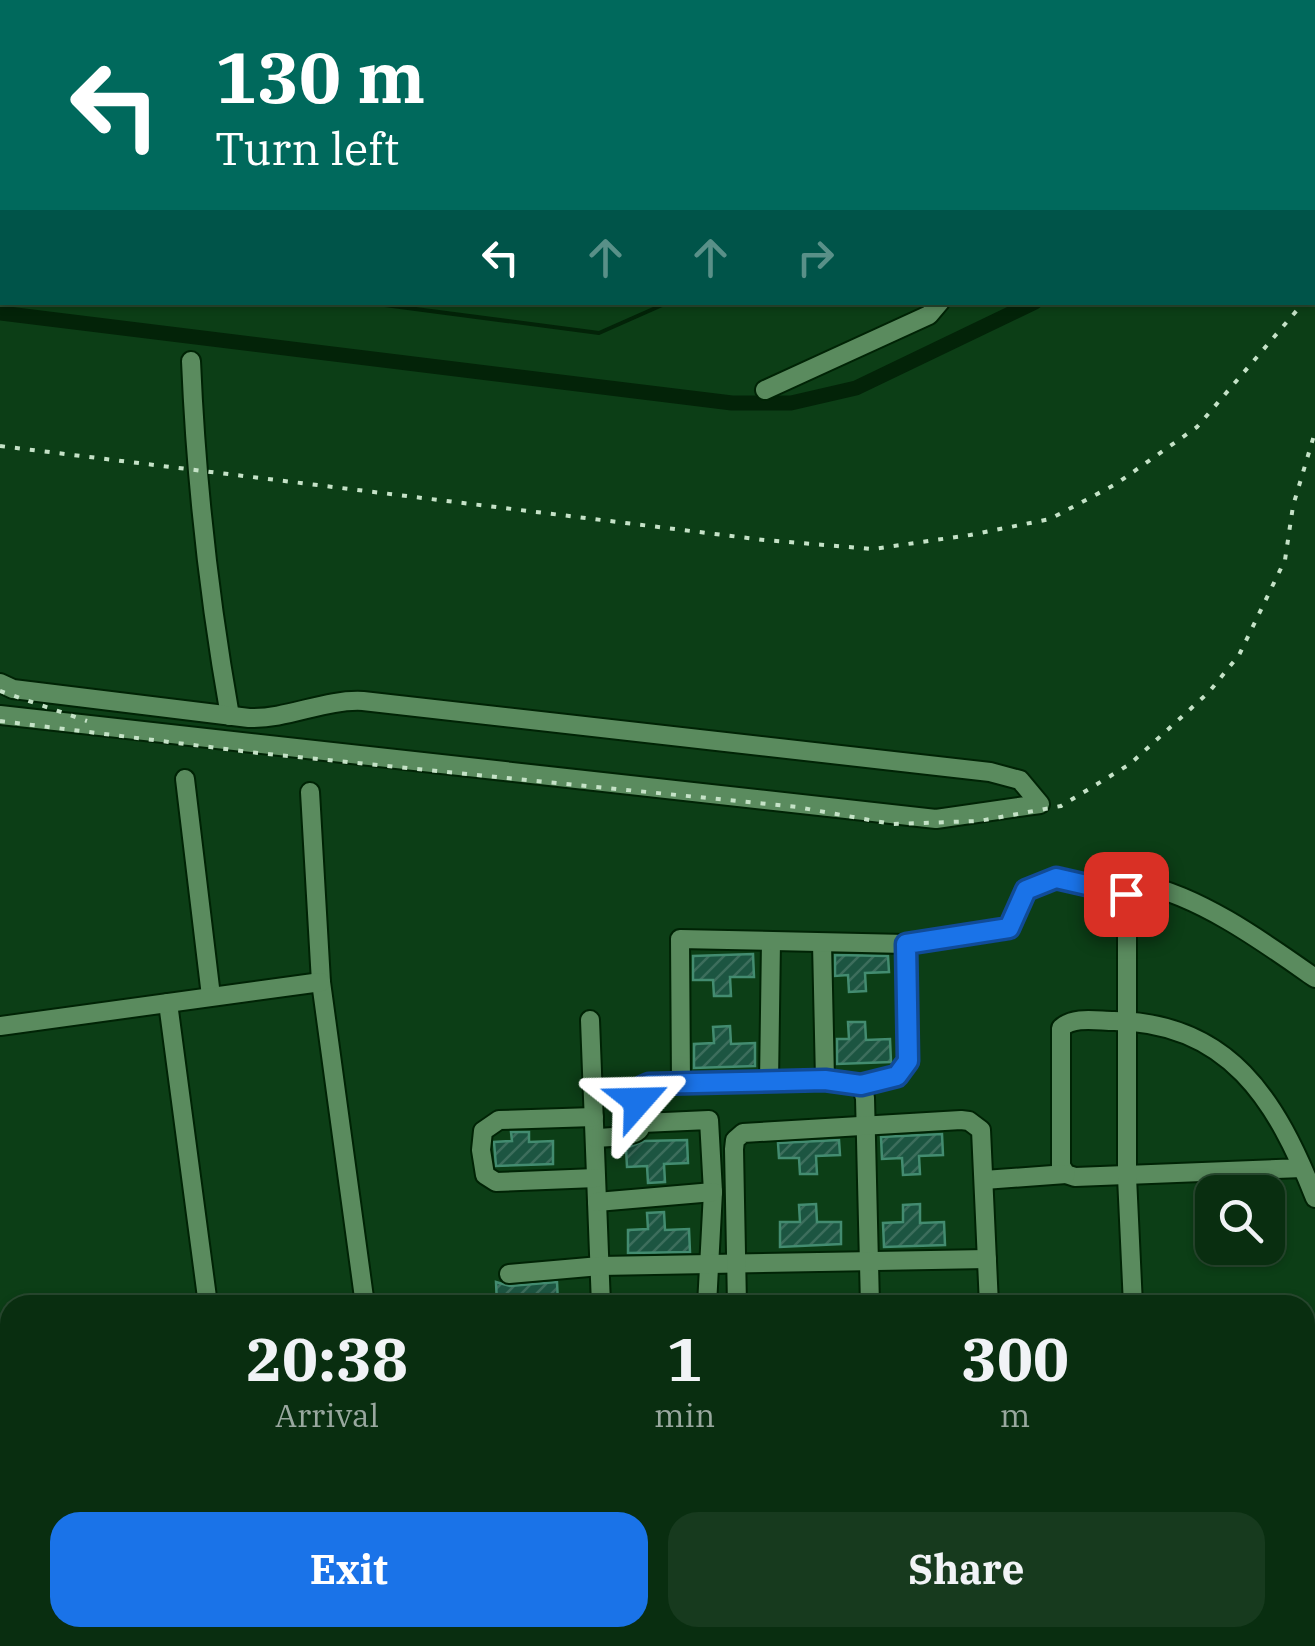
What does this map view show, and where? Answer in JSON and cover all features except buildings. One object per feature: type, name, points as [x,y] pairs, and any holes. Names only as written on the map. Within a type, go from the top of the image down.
[{"type":"street","points":[[765,390],[930,315],[938,305]]},
{"type":"street","points":[[191,361],[196,470],[211,612],[230,716]]},
{"type":"street","points":[[0,683],[14,689],[270,719],[344,700],[363,701],[990,772],[1020,780],[1040,804],[936,819],[0,715]]},
{"type":"street","points":[[186,779],[210,996]]},
{"type":"street","points":[[310,792],[322,982],[364,1295]]},
{"type":"street","points":[[681,1083],[680,939],[906,944],[1009,928],[1026,890],[1056,878],[1126,894],[1141,884],[1158,887],[1226,920],[1315,978]]},
{"type":"street","points":[[1126,894],[1133,1295]]},
{"type":"street","points":[[770,1082],[771,941]]},
{"type":"street","points":[[822,943],[825,1080]]},
{"type":"street","points":[[594,1138],[629,1137],[638,1132],[642,1123],[638,1094],[642,1087],[825,1080],[861,1085],[897,1076],[908,1061],[906,944]]},
{"type":"street","points":[[0,1026],[322,982]]},
{"type":"street","points":[[168,1003],[207,1295]]},
{"type":"street","points":[[590,1020],[601,1295]]},
{"type":"street","points":[[1066,1174],[1061,1166],[1061,1028],[1076,1021],[1126,1021],[1182,1031],[1223,1054],[1264,1094],[1315,1198]]},
{"type":"street","points":[[861,1085],[865,1098],[870,1295]]},
{"type":"street","points":[[594,1117],[499,1120],[483,1132],[481,1150],[485,1174],[496,1182],[596,1178]]},
{"type":"street","points":[[642,1123],[709,1120],[714,1192],[707,1295]]},
{"type":"street","points":[[736,1295],[735,1140],[743,1133],[969,1120],[980,1130],[989,1295]]},
{"type":"street","points":[[984,1180],[1302,1168]]},
{"type":"street","points":[[596,1202],[714,1192]]},
{"type":"street","points":[[508,1274],[600,1266],[987,1259]]},
{"type":"waterway","points":[[385,305],[599,333],[662,305]]},
{"type":"waterway","points":[[0,313],[732,403],[791,403],[856,388],[1029,305]]},
{"type":"railway","points":[[0,446],[764,540],[873,549],[1050,519],[1116,484],[1197,427],[1301,305]]},
{"type":"railway","points":[[0,721],[258,753],[797,807],[892,824],[979,821],[1061,806],[1130,764],[1209,692],[1239,655],[1285,560],[1293,506],[1315,432]]},
{"type":"railway","points":[[0,691],[87,721]]},
{"type":"route","points":[[638,1101],[642,1087],[649,1084],[825,1080],[861,1085],[897,1076],[908,1061],[906,944],[1009,928],[1026,890],[1056,878],[1126,894]]}]
